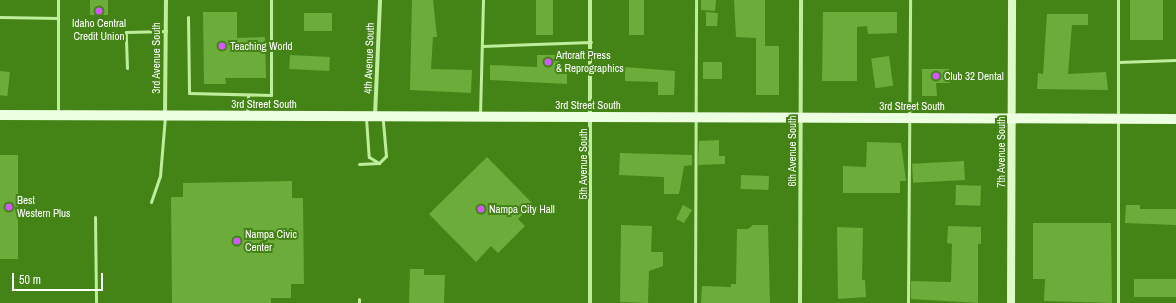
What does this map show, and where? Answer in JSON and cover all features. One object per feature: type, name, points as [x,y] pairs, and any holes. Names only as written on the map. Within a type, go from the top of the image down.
[{"type":"main road","name":"3rd Street South","points":[[0,115],[1176,119]]},
{"type":"street","name":"3rd Avenue South","points":[[165,116],[166,0]]},
{"type":"street","name":"4th Avenue South","points":[[374,116],[380,0]]},
{"type":"street","name":"5th Avenue South","points":[[590,0],[590,303]]},
{"type":"street","name":"6th Avenue South","points":[[800,303],[801,0]]},
{"type":"street","name":"7th Avenue South","points":[[1011,303],[1012,0]]},
{"type":"lane","points":[[58,0],[58,115]]},
{"type":"lane","points":[[188,17],[189,93],[271,95],[271,0]]},
{"type":"lane","points":[[480,117],[483,0]]},
{"type":"lane","points":[[695,303],[696,0]]},
{"type":"lane","points":[[908,303],[910,0]]},
{"type":"lane","points":[[1118,0],[1118,303]]},
{"type":"lane","points":[[0,17],[58,18]]},
{"type":"lane","points":[[127,68],[126,32],[166,31]]},
{"type":"lane","points":[[482,46],[591,42]]},
{"type":"lane","points":[[1118,62],[1176,60]]},
{"type":"lane","points":[[247,116],[248,94]]},
{"type":"lane","points":[[151,202],[160,176],[165,116]]},
{"type":"lane","points":[[374,116],[369,157],[378,163]]},
{"type":"lane","points":[[359,164],[378,163],[386,156],[374,116]]},
{"type":"lane","points":[[95,217],[96,303]]},
{"type":"building","points":[[90,0],[108,0],[108,15],[90,15]]},
{"type":"building","points":[[412,0],[433,0],[437,37],[433,37],[431,69],[472,70],[471,93],[410,90]]},
{"type":"building","points":[[536,0],[553,0],[553,35],[536,35]]},
{"type":"building","points":[[629,0],[644,0],[644,35],[629,35]]},
{"type":"building","points":[[701,0],[716,0],[715,11],[701,10]]},
{"type":"building","points":[[734,0],[765,0],[765,46],[779,46],[779,95],[756,95],[756,38],[736,37]]},
{"type":"building","points":[[1130,0],[1163,0],[1163,40],[1130,40]]},
{"type":"building","points":[[203,12],[237,12],[237,38],[265,37],[266,78],[225,78],[226,84],[204,84]]},
{"type":"building","points":[[706,12],[718,13],[717,26],[706,26]]},
{"type":"building","points":[[823,12],[897,12],[897,33],[868,34],[867,26],[857,27],[857,81],[822,81]]},
{"type":"building","points":[[304,13],[332,13],[332,31],[304,31]]},
{"type":"building","points":[[1047,14],[1088,14],[1088,25],[1072,25],[1068,74],[1106,72],[1108,90],[1037,89],[1038,73],[1043,74]]},
{"type":"building","points":[[290,55],[330,57],[329,71],[289,69]]},
{"type":"building","points":[[537,55],[559,55],[559,70],[567,70],[567,84],[490,80],[490,65],[537,67]]},
{"type":"building","points":[[889,56],[893,86],[875,88],[871,59]]},
{"type":"building","points":[[703,62],[722,62],[722,79],[703,79]]},
{"type":"building","points":[[625,67],[675,71],[674,95],[658,95],[658,82],[625,81]]},
{"type":"building","name":"Club 32 Dental","points":[[922,69],[949,69],[950,83],[936,83],[937,96],[922,96]]},
{"type":"building","points":[[0,71],[10,72],[7,96],[0,95]]},
{"type":"building","points":[[719,140],[719,156],[725,156],[725,164],[698,165],[699,141]]},
{"type":"building","points":[[867,142],[901,143],[906,181],[900,181],[900,193],[843,193],[843,166],[866,167]]},
{"type":"building","points":[[620,153],[692,155],[692,165],[684,166],[679,194],[664,194],[664,177],[619,175]]},
{"type":"building","name":"Best Western Plus","points":[[0,155],[18,155],[18,259],[0,259]]},
{"type":"building","name":"Nampa City Hall","points":[[487,157],[533,204],[518,219],[525,226],[498,253],[491,246],[476,262],[429,214]]},
{"type":"building","points":[[964,161],[965,180],[913,183],[912,164]]},
{"type":"building","points":[[741,175],[769,176],[768,190],[741,189]]},
{"type":"building","name":"Nampa Civic Center","points":[[292,181],[292,198],[303,198],[304,284],[291,284],[291,298],[271,298],[271,303],[172,303],[171,197],[183,197],[183,183]]},
{"type":"building","points":[[956,185],[981,186],[980,206],[955,205]]},
{"type":"building","points":[[683,205],[692,210],[684,223],[676,219]]},
{"type":"building","points":[[1126,205],[1140,205],[1140,209],[1176,209],[1176,225],[1125,223]]},
{"type":"building","points":[[1033,223],[1111,223],[1112,303],[1044,301],[1045,279],[1033,279]]},
{"type":"building","points":[[621,225],[652,226],[651,252],[663,252],[663,266],[649,271],[648,303],[620,302]]},
{"type":"building","points":[[753,225],[768,225],[770,303],[701,303],[702,286],[731,287],[731,284],[736,284],[737,229],[748,229]]},
{"type":"building","points":[[948,226],[981,227],[981,244],[978,244],[978,303],[911,299],[911,281],[951,282],[952,244],[947,243]]},
{"type":"building","points":[[837,227],[863,228],[862,280],[865,280],[866,297],[838,299]]},
{"type":"building","points":[[410,269],[424,269],[424,275],[445,275],[444,303],[409,303]]},
{"type":"building","points":[[1134,279],[1176,279],[1176,297],[1134,297]]},
{"type":"place","name":"Idaho Central Credit Union","points":[[99,11]]},
{"type":"place","name":"Teaching World","points":[[222,46]]},
{"type":"place","name":"Artcraft Press & Reprographics","points":[[548,62]]},
{"type":"place","name":"Club 32 Dental","points":[[936,76]]},
{"type":"place","name":"Best Western Plus","points":[[9,207]]},
{"type":"place","name":"Nampa City Hall","points":[[481,209]]},
{"type":"place","name":"Nampa Civic Center","points":[[237,241]]}]
